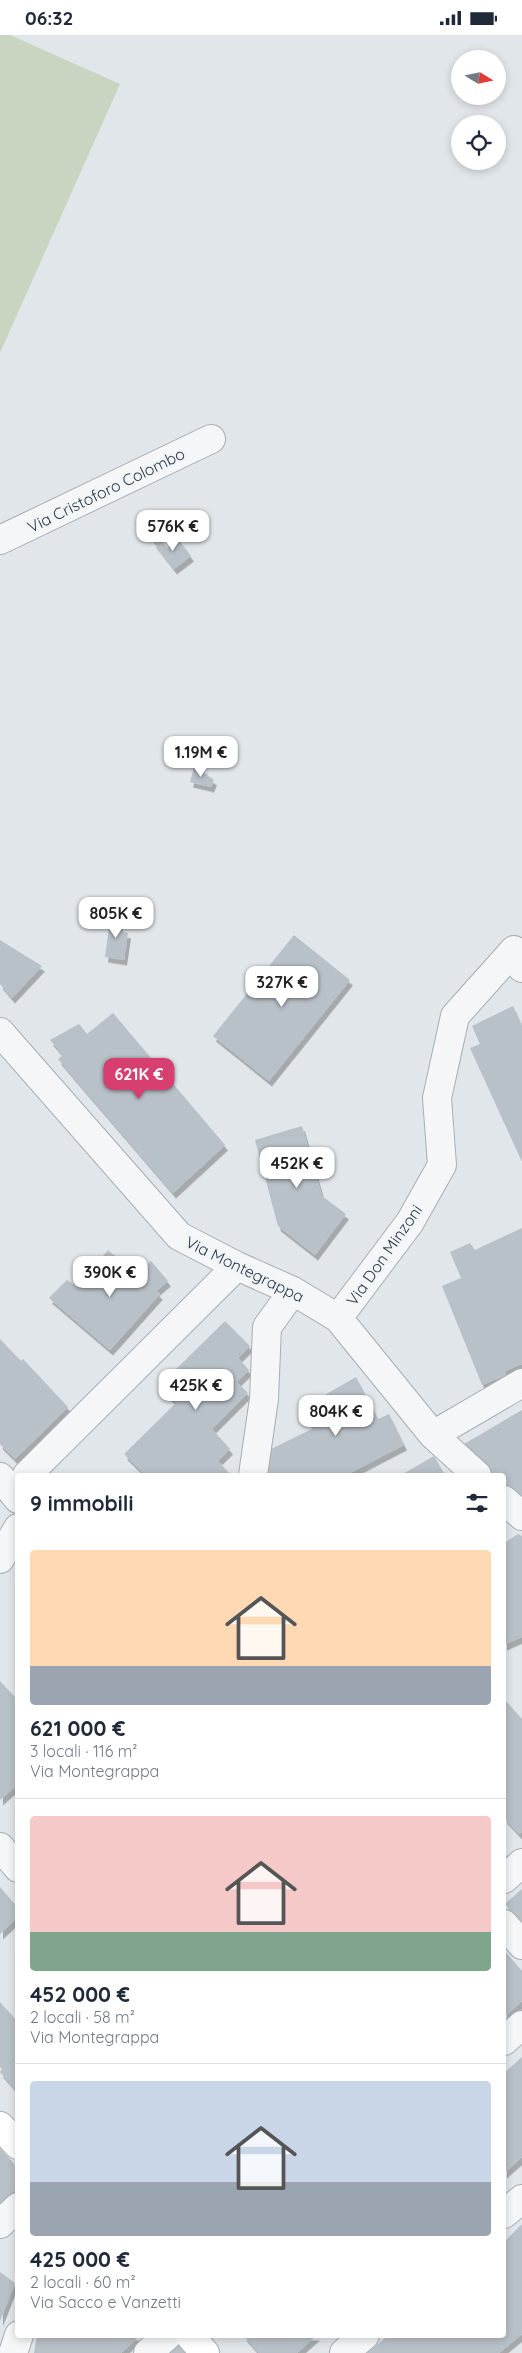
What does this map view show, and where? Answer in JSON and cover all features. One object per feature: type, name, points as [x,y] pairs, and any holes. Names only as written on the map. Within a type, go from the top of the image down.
[{"type":"street","name":"Via Cristoforo Colombo","points":[[0,540],[211,439]]},
{"type":"street","name":"Via Don Minzoni","points":[[338,1318],[410,1222],[442,1165],[438,1098],[455,1016],[518,959]]},
{"type":"street","name":"Via Montegrappa","points":[[0,1032],[178,1236],[237,1266],[293,1291],[338,1318],[433,1435],[475,1473]]},
{"type":"street","points":[[27,1473],[237,1266]]},
{"type":"street","points":[[253,1473],[264,1399],[267,1327],[293,1291]]},
{"type":"street","points":[[433,1435],[522,1383]]},
{"type":"street","points":[[506,1501],[522,1517],[506,1527]]},
{"type":"street","points":[[0,1559],[15,1533]]},
{"type":"street","points":[[0,1847],[15,1864]]},
{"type":"street","points":[[506,1877],[522,1863]]},
{"type":"street","points":[[506,1926],[522,1945]]},
{"type":"street","points":[[506,2039],[522,2025]]},
{"type":"street","points":[[0,2126],[15,2142]]},
{"type":"street","points":[[506,2213],[522,2199]]},
{"type":"street","points":[[0,2224],[15,2210]]},
{"type":"street","points":[[13,2353],[18,2338]]},
{"type":"street","points":[[148,2353],[165,2338]]},
{"type":"street","points":[[192,2338],[205,2353]]},
{"type":"street","points":[[344,2353],[362,2338]]},
{"type":"green space","points":[[0,35],[10,35],[120,84],[0,353]]},
{"type":"building","points":[[159,537],[167,548],[178,539],[191,556],[174,569],[153,542]]},
{"type":"building","points":[[194,767],[205,769],[204,773],[214,780],[211,787],[190,782]]},
{"type":"building","points":[[111,913],[121,915],[119,931],[128,933],[124,960],[105,957]]},
{"type":"building","points":[[294,935],[350,980],[269,1081],[213,1036]]},
{"type":"building","points":[[0,940],[42,966],[12,998],[0,984]]},
{"type":"building","points":[[513,1006],[522,1027],[522,1162],[470,1048],[480,1044],[472,1026]]},
{"type":"building","points":[[113,1013],[225,1145],[173,1193],[58,1059],[63,1055],[50,1040],[79,1024],[87,1034]]},
{"type":"building","points":[[302,1126],[322,1196],[346,1214],[315,1255],[278,1226],[255,1140]]},
{"type":"building","points":[[522,1228],[522,1364],[505,1371],[506,1375],[482,1385],[442,1286],[461,1278],[450,1252],[470,1243],[475,1250]]},
{"type":"building","points":[[108,1250],[136,1274],[151,1261],[168,1281],[156,1291],[160,1294],[110,1350],[49,1298],[67,1280],[77,1287]]},
{"type":"building","points":[[225,1321],[250,1346],[238,1358],[249,1370],[237,1382],[248,1393],[212,1429],[230,1449],[218,1461],[229,1473],[143,1473],[124,1454],[176,1403],[159,1386]]},
{"type":"building","points":[[0,1339],[21,1361],[23,1359],[68,1407],[15,1459],[0,1444]]},
{"type":"building","points":[[356,1377],[378,1419],[389,1414],[404,1445],[350,1473],[263,1473],[265,1452],[312,1429],[302,1408]]},
{"type":"building","points":[[522,1410],[522,1501],[506,1488],[506,1473],[489,1473],[459,1447]]},
{"type":"building","points":[[434,1456],[444,1473],[404,1473]]},
{"type":"building","points":[[518,1534],[522,1536],[522,1637],[506,1644],[506,1542]]},
{"type":"building","points":[[0,1681],[15,1697],[15,1787],[0,1800]]},
{"type":"building","points":[[506,1701],[522,1719],[522,1832],[519,1834],[506,1820]]},
{"type":"building","points":[[0,1887],[15,1904],[15,1920],[0,1934]]},
{"type":"building","points":[[522,1889],[522,1923],[506,1905]]},
{"type":"building","points":[[506,1952],[522,1971],[522,2001],[506,2015]]},
{"type":"building","points":[[0,2002],[15,2019],[15,2089],[0,2072],[2,2069],[0,2067]]},
{"type":"building","points":[[522,2057],[522,2157],[506,2171],[506,2071]]},
{"type":"building","points":[[0,2148],[15,2165],[15,2190],[0,2205]]},
{"type":"building","points":[[522,2224],[522,2334],[499,2353],[367,2353],[385,2338],[506,2338],[506,2240]]},
{"type":"building","points":[[0,2272],[15,2283],[0,2321]]},
{"type":"building","points":[[36,2338],[138,2338],[121,2353],[34,2353]]},
{"type":"building","points":[[246,2338],[314,2338],[297,2353],[259,2353]]},
{"type":"building","points":[[182,2341],[192,2353],[168,2353]]}]
